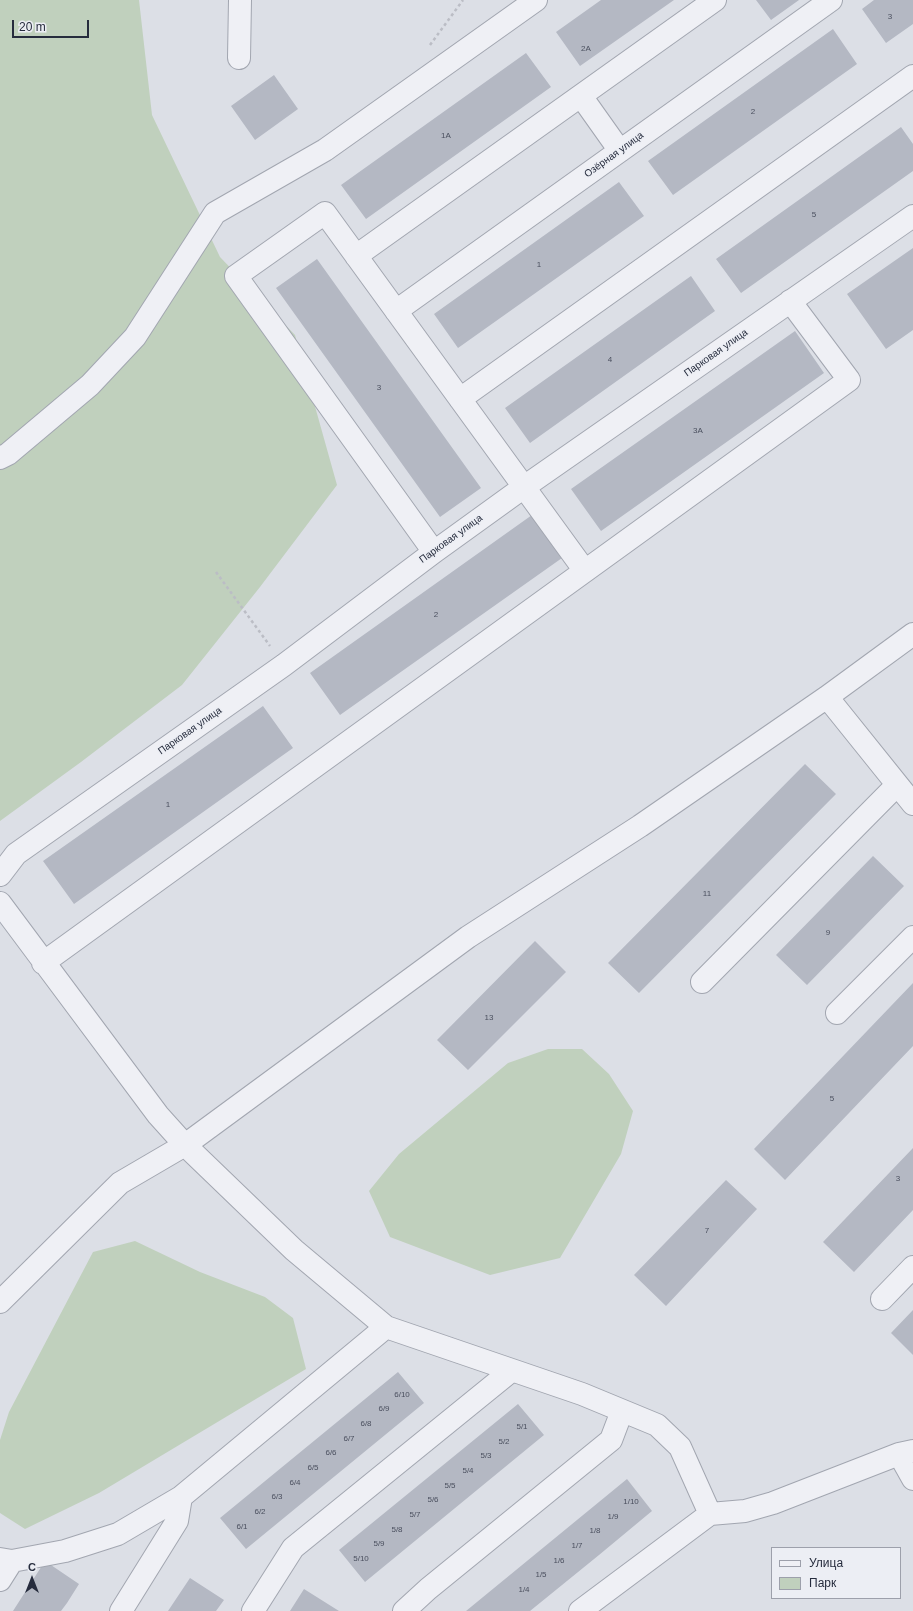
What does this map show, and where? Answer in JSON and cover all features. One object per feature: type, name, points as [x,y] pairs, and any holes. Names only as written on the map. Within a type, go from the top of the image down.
[{"type":"street","points":[[239,58],[240,0]]},
{"type":"street","points":[[0,458],[8,454],[90,385],[135,337],[215,213],[325,150],[536,0]]},
{"type":"street","points":[[356,256],[715,0]]},
{"type":"street","name":"Озёрная улица","points":[[396,310],[831,0]]},
{"type":"street","points":[[460,399],[913,76]]},
{"type":"street","points":[[581,96],[620,151]]},
{"type":"street","points":[[434,552],[236,276],[325,212],[586,571]]},
{"type":"street","name":"Парковая улица","points":[[0,875],[16,854],[284,665],[434,552],[524,487],[913,216]]},
{"type":"street","points":[[43,963],[849,380],[790,301]]},
{"type":"street","points":[[0,1302],[120,1183],[185,1145],[468,937],[640,826],[827,697],[913,634]]},
{"type":"street","points":[[827,697],[913,804]]},
{"type":"street","points":[[702,982],[897,785]]},
{"type":"street","points":[[0,903],[43,963],[158,1115],[185,1145],[294,1250],[386,1327],[582,1394],[656,1426],[680,1447],[710,1514]]},
{"type":"street","points":[[837,1013],[913,937]]},
{"type":"street","points":[[882,1299],[913,1267]]},
{"type":"street","points":[[0,1580],[6,1560],[66,1551],[118,1534],[181,1497],[386,1327]]},
{"type":"street","points":[[253,1611],[293,1548],[512,1370]]},
{"type":"street","points":[[404,1611],[428,1589],[611,1440],[622,1411]]},
{"type":"street","points":[[580,1611],[710,1514],[745,1511],[773,1503],[906,1452],[913,1479]]},
{"type":"street","points":[[121,1611],[177,1521],[181,1497]]},
{"type":"path","points":[[216,572],[284,665]]},
{"type":"green space","points":[[0,0],[139,0],[152,115],[220,257],[295,335],[337,485],[260,587],[182,685],[81,762],[0,821]]},
{"type":"green space","points":[[548,1049],[582,1049],[609,1074],[633,1111],[621,1154],[560,1258],[490,1275],[390,1237],[369,1191],[399,1154],[508,1063]]},
{"type":"green space","points":[[135,1241],[200,1272],[265,1297],[293,1318],[306,1369],[99,1493],[25,1529],[0,1513],[0,1440],[9,1412],[93,1252]]},
{"type":"building","points":[[601,0],[674,0],[580,66],[556,32]]},
{"type":"building","points":[[756,0],[799,0],[771,20]]},
{"type":"building","points":[[874,0],[913,0],[913,24],[886,43],[862,9]]},
{"type":"building","points":[[833,29],[857,64],[673,195],[648,161]]},
{"type":"building","points":[[526,53],[551,87],[366,219],[341,185]]},
{"type":"building","points":[[274,75],[298,109],[255,140],[231,106]]},
{"type":"building","points":[[901,127],[913,144],[913,171],[741,293],[716,259]]},
{"type":"building","points":[[619,182],[644,216],[458,348],[434,314]]},
{"type":"building","points":[[913,248],[913,330],[886,349],[847,294]]},
{"type":"building","points":[[317,259],[481,488],[440,517],[276,288]]},
{"type":"building","points":[[691,276],[715,311],[530,443],[505,408]]},
{"type":"building","points":[[795,331],[824,373],[601,531],[571,489]]},
{"type":"building","points":[[532,515],[562,558],[340,715],[310,673]]},
{"type":"building","points":[[263,706],[293,748],[74,904],[43,861]]},
{"type":"building","points":[[805,764],[836,794],[639,993],[608,963]]},
{"type":"building","points":[[873,856],[904,886],[807,985],[776,955]]},
{"type":"building","points":[[535,941],[566,972],[468,1070],[437,1040]]},
{"type":"building","points":[[913,983],[913,1046],[785,1180],[754,1149]]},
{"type":"building","points":[[913,1148],[913,1210],[854,1272],[823,1242]]},
{"type":"building","points":[[726,1180],[757,1209],[666,1306],[634,1275]]},
{"type":"building","points":[[913,1310],[913,1355],[891,1333]]},
{"type":"building","points":[[398,1372],[424,1403],[246,1549],[220,1518]]},
{"type":"building","points":[[518,1404],[544,1435],[365,1582],[339,1550]]},
{"type":"building","points":[[627,1479],[652,1511],[599,1555],[530,1611],[466,1611]]},
{"type":"building","points":[[45,1561],[79,1584],[67,1603],[61,1611],[13,1611]]},
{"type":"building","points":[[190,1578],[224,1600],[216,1611],[168,1611]]},
{"type":"building","points":[[304,1589],[339,1611],[290,1611]]}]
